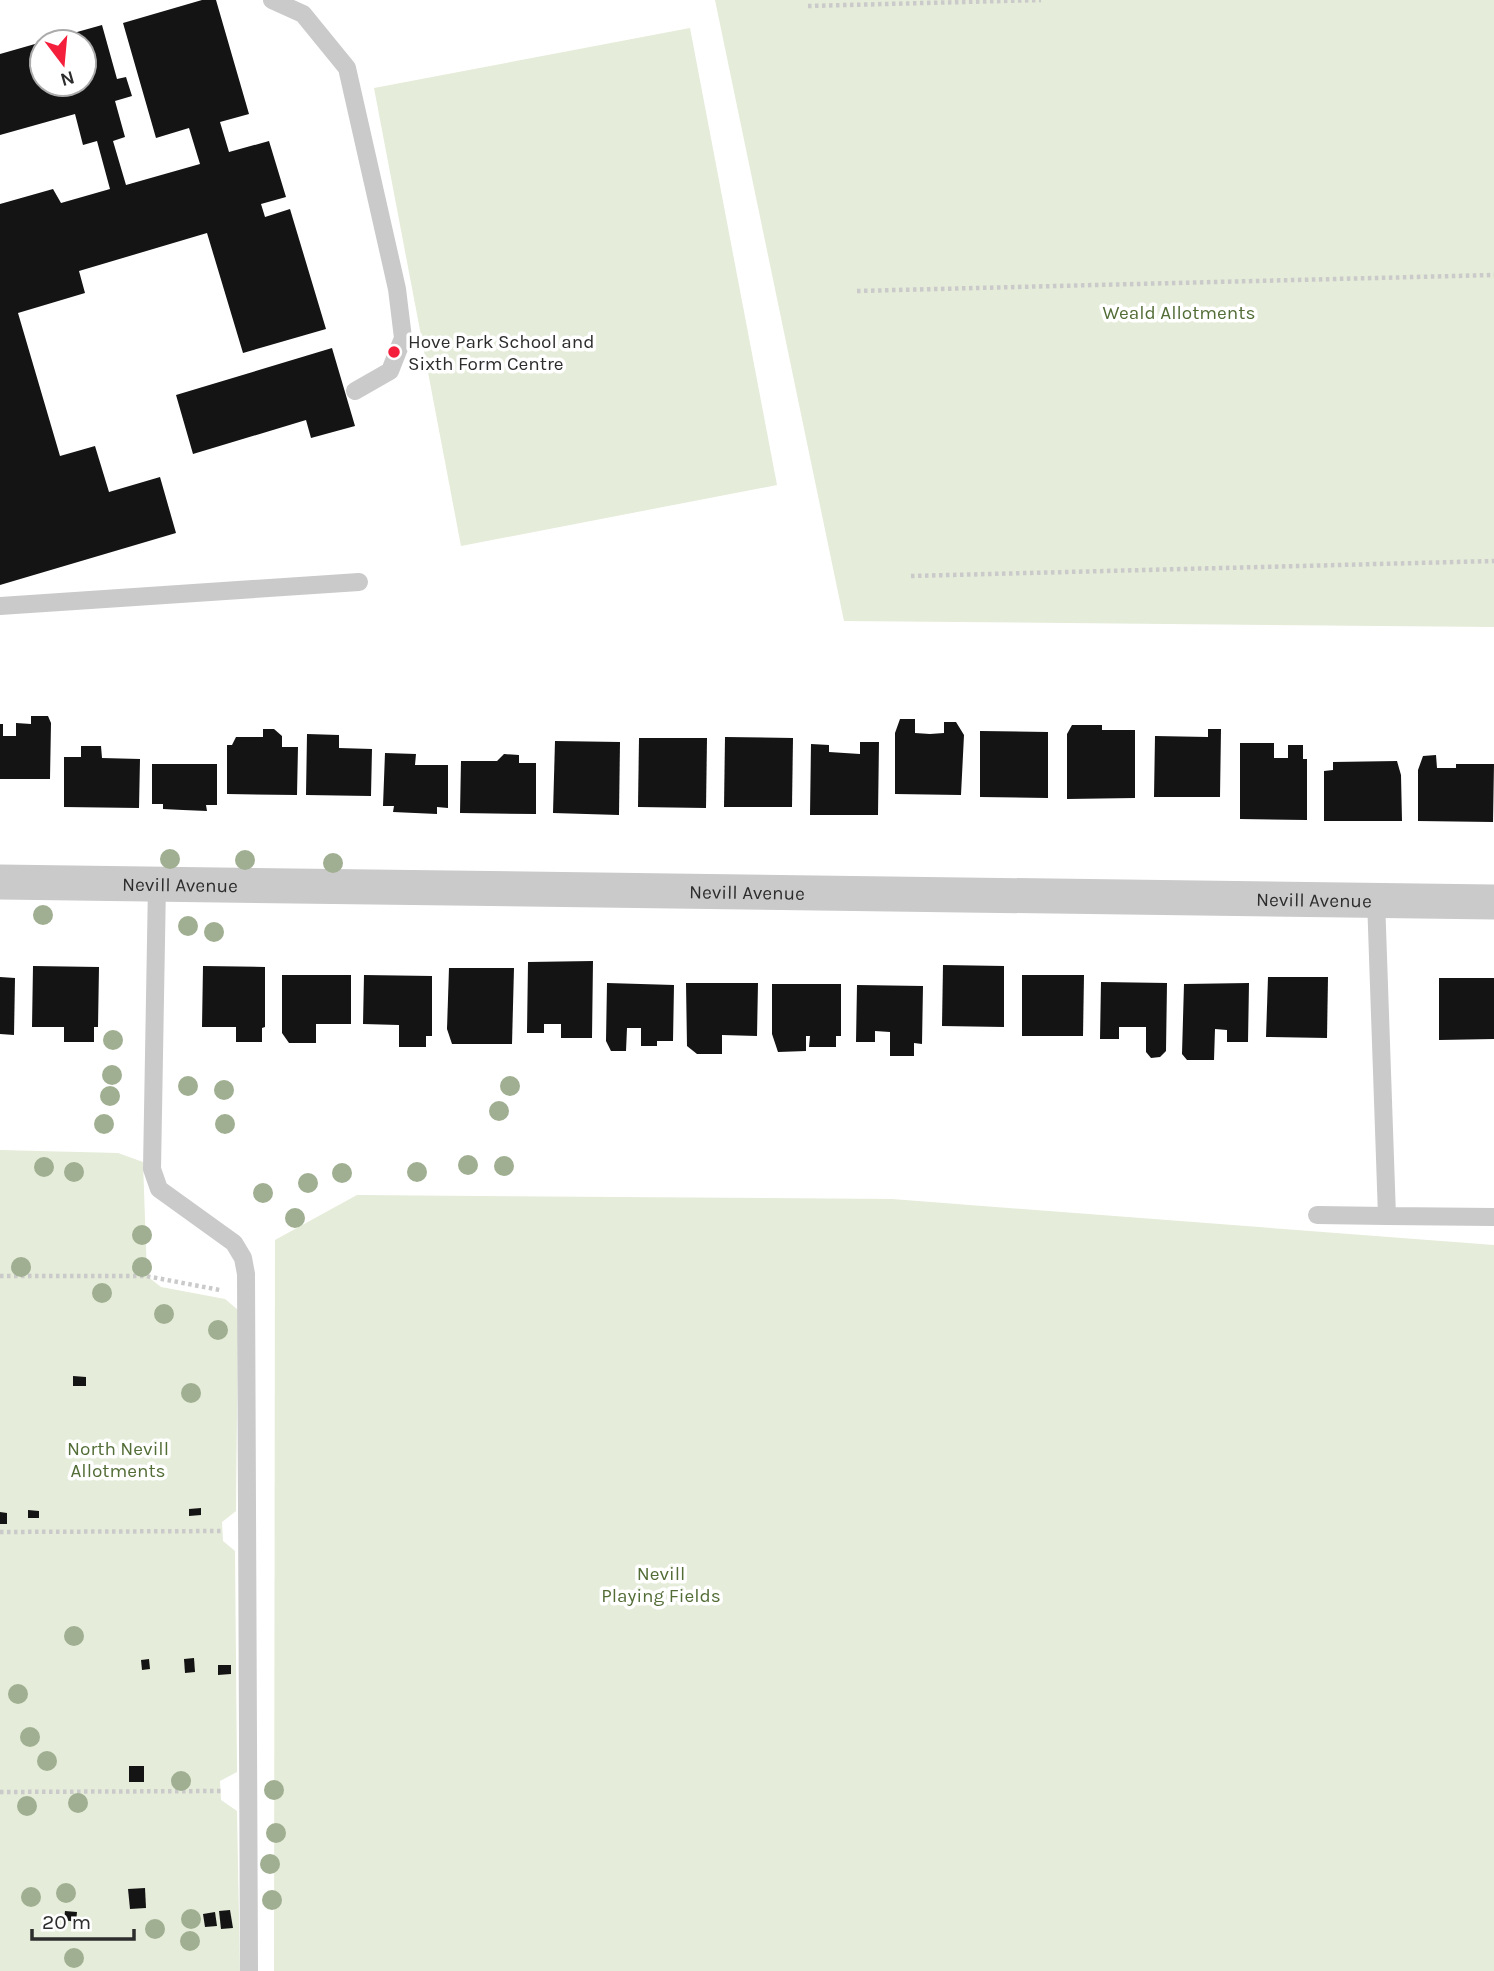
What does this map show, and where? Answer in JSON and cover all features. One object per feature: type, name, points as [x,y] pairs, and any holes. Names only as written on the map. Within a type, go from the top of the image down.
[{"type":"street","name":"Nevill Avenue","points":[[0,882],[1494,902]]},
{"type":"lane","points":[[272,0],[303,14],[346,68],[397,289],[403,338],[390,371],[355,391]]},
{"type":"lane","points":[[0,606],[359,582]]},
{"type":"lane","points":[[157,884],[152,1169],[159,1189],[234,1243],[243,1258],[244,1266],[248,1531],[249,1971]]},
{"type":"lane","points":[[1376,899],[1387,1216]]},
{"type":"lane","points":[[1317,1215],[1494,1217]]},
{"type":"path","points":[[808,6],[1041,0]]},
{"type":"path","points":[[858,291],[1494,275]]},
{"type":"path","points":[[911,576],[1494,561]]},
{"type":"path","points":[[0,1276],[146,1276],[220,1290],[245,1305]]},
{"type":"path","points":[[0,1532],[248,1531]]},
{"type":"path","points":[[0,1792],[248,1790]]},
{"type":"green space","name":"Weald Allotments","points":[[715,0],[1494,0],[1494,627],[844,621]]},
{"type":"green space","points":[[690,28],[777,485],[461,546],[374,88]]},
{"type":"green space","name":"North Nevill Allotments","points":[[0,1150],[118,1153],[143,1162],[147,1276],[161,1287],[225,1299],[238,1310],[236,1511],[222,1522],[223,1541],[235,1551],[237,1772],[220,1781],[221,1800],[237,1811],[240,1971],[0,1971]]},
{"type":"green space","name":"Nevill Playing Fields","points":[[357,1195],[892,1199],[1494,1245],[1494,1971],[274,1971],[275,1240]]},
{"type":"building","points":[[202,0],[216,0],[249,114],[220,122],[229,152],[269,141],[286,197],[261,204],[265,217],[290,209],[326,329],[243,353],[207,233],[79,271],[85,293],[18,313],[60,456],[95,446],[109,492],[160,477],[176,533],[0,585],[0,204],[53,189],[61,203],[110,189],[97,141],[83,145],[75,114],[0,135],[0,54],[28,46],[28,98],[98,98],[98,28],[91,28],[102,25],[117,79],[126,77],[132,96],[115,101],[125,137],[113,141],[126,185],[200,164],[189,128],[156,138],[123,23]]},
{"type":"building","points":[[332,348],[355,426],[311,438],[306,420],[193,454],[176,395]]},
{"type":"building","points":[[31,716],[48,716],[51,723],[50,779],[0,779],[0,724],[3,724],[3,736],[16,736],[16,723],[31,724]]},
{"type":"building","points":[[900,719],[915,719],[915,733],[930,734],[944,733],[944,722],[956,722],[964,735],[961,795],[895,794],[895,733]]},
{"type":"building","points":[[1072,725],[1102,725],[1102,730],[1135,730],[1135,798],[1067,799],[1067,734]]},
{"type":"building","points":[[263,729],[274,729],[282,736],[282,747],[298,747],[297,795],[227,794],[227,745],[232,745],[236,737],[263,737]]},
{"type":"building","points":[[1208,729],[1221,729],[1220,797],[1154,797],[1155,736],[1208,737]]},
{"type":"building","points":[[980,731],[1048,732],[1048,798],[980,797]]},
{"type":"building","points":[[307,734],[339,735],[339,748],[372,749],[371,796],[306,795]]},
{"type":"building","points":[[725,737],[793,738],[792,807],[724,807]]},
{"type":"building","points":[[639,738],[707,738],[706,808],[638,807]]},
{"type":"building","points":[[555,741],[620,742],[619,815],[553,813]]},
{"type":"building","points":[[860,742],[879,742],[878,815],[810,815],[811,744],[829,745],[829,752],[860,754]]},
{"type":"building","points":[[1240,743],[1274,743],[1274,758],[1288,758],[1288,745],[1303,745],[1303,759],[1307,759],[1307,820],[1240,819]]},
{"type":"building","points":[[81,746],[101,746],[102,758],[140,759],[139,808],[64,807],[64,757],[81,757]]},
{"type":"building","points":[[385,753],[416,754],[415,765],[448,765],[448,808],[437,807],[437,814],[393,812],[394,806],[383,806]]},
{"type":"building","points":[[504,754],[519,755],[519,763],[536,763],[536,814],[460,813],[461,761],[497,761]]},
{"type":"building","points":[[1436,755],[1437,768],[1456,768],[1456,764],[1494,764],[1493,822],[1418,821],[1418,770],[1423,756]]},
{"type":"building","points":[[1397,761],[1401,775],[1402,821],[1324,821],[1324,771],[1333,770],[1333,762]]},
{"type":"building","points":[[152,764],[217,764],[217,805],[206,805],[207,811],[163,809],[163,804],[152,804]]},
{"type":"building","points":[[593,961],[592,1038],[561,1038],[561,1024],[544,1024],[544,1033],[527,1033],[528,962]]},
{"type":"building","points":[[943,965],[1004,966],[1004,1027],[942,1026]]},
{"type":"building","points":[[33,966],[99,967],[98,1027],[94,1027],[94,1042],[64,1042],[64,1027],[32,1027]]},
{"type":"building","points":[[203,966],[265,967],[265,1027],[262,1028],[262,1042],[236,1042],[236,1027],[202,1027]]},
{"type":"building","points":[[449,968],[514,968],[512,1044],[452,1044],[447,1029]]},
{"type":"building","points":[[282,975],[351,975],[351,1024],[316,1024],[316,1043],[289,1043],[282,1033]]},
{"type":"building","points":[[364,975],[432,976],[432,1036],[426,1036],[426,1047],[399,1047],[399,1025],[363,1024]]},
{"type":"building","points":[[1022,975],[1084,975],[1083,1036],[1022,1036]]},
{"type":"building","points":[[0,977],[15,978],[14,1035],[0,1034]]},
{"type":"building","points":[[1268,977],[1328,977],[1327,1038],[1266,1037]]},
{"type":"building","points":[[1439,978],[1494,978],[1494,1039],[1439,1040]]},
{"type":"building","points":[[1101,982],[1167,983],[1166,1051],[1160,1057],[1151,1058],[1146,1052],[1146,1027],[1119,1027],[1119,1039],[1100,1039]]},
{"type":"building","points":[[607,983],[674,985],[673,1041],[657,1041],[657,1046],[641,1046],[641,1028],[627,1028],[626,1051],[611,1051],[606,1041]]},
{"type":"building","points":[[686,983],[758,983],[757,1036],[722,1035],[722,1054],[697,1054],[687,1046]]},
{"type":"building","points":[[1249,983],[1248,1042],[1227,1042],[1227,1030],[1215,1029],[1214,1060],[1187,1060],[1182,1054],[1184,984]]},
{"type":"building","points":[[772,984],[841,984],[841,1036],[836,1036],[836,1047],[809,1047],[810,1036],[806,1036],[806,1051],[778,1052],[772,1034]]},
{"type":"building","points":[[857,985],[923,986],[922,1044],[914,1043],[914,1056],[890,1056],[890,1032],[875,1031],[875,1042],[856,1042]]},
{"type":"building","points":[[73,1376],[86,1377],[86,1386],[73,1386]]},
{"type":"building","points":[[201,1508],[201,1515],[189,1516],[189,1509]]},
{"type":"building","points":[[28,1510],[39,1511],[39,1518],[28,1518]]},
{"type":"building","points":[[0,1512],[7,1513],[7,1524],[0,1524]]},
{"type":"building","points":[[194,1658],[195,1672],[185,1673],[184,1659]]},
{"type":"building","points":[[149,1659],[150,1669],[142,1670],[141,1660]]},
{"type":"building","points":[[218,1665],[231,1665],[231,1674],[218,1675]]},
{"type":"building","points":[[129,1766],[144,1766],[144,1782],[129,1782]]},
{"type":"building","points":[[145,1888],[146,1908],[130,1909],[128,1889]]},
{"type":"building","points":[[230,1910],[233,1928],[221,1929],[219,1911]]},
{"type":"building","points":[[65,1911],[77,1912],[76,1922],[64,1920]]},
{"type":"building","points":[[215,1912],[217,1926],[205,1927],[203,1914]]},
{"type":"place","name":"Hove Park School and Sixth Form Centre","points":[[394,352]]}]
